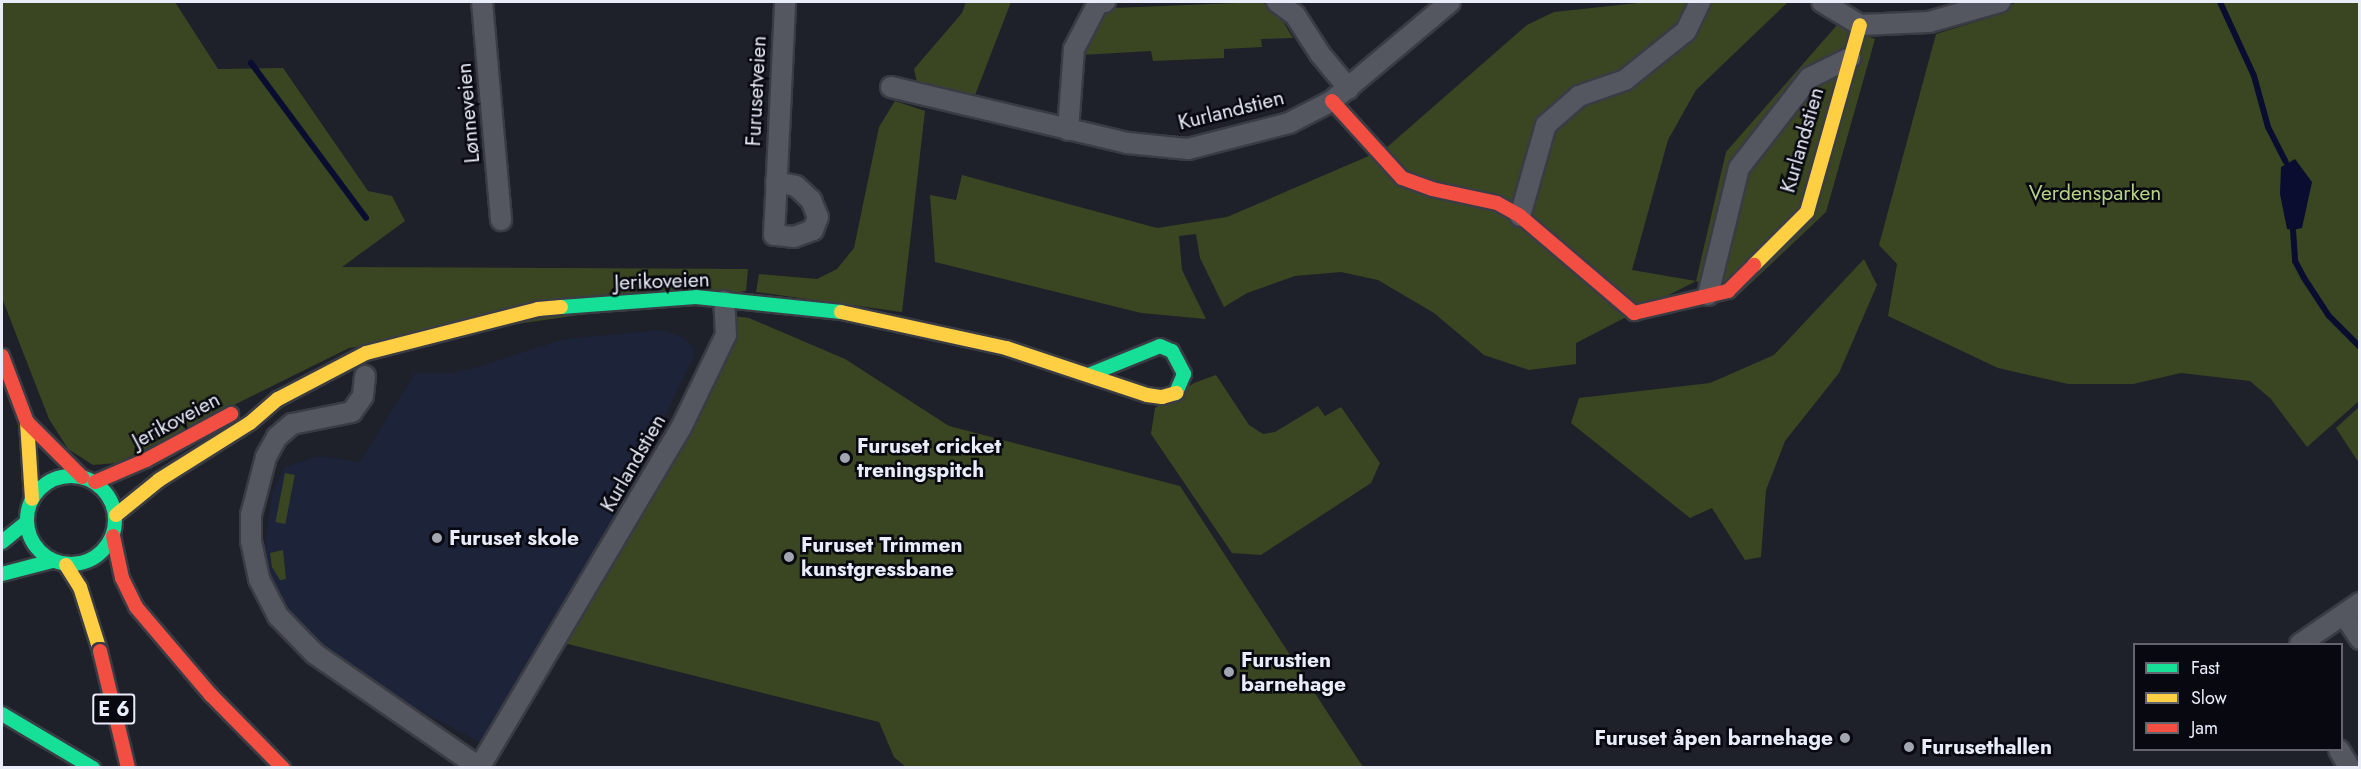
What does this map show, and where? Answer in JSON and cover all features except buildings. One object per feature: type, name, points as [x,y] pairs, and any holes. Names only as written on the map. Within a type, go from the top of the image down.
[{"type":"main road","name":"Kurlandstien","points":[[1332,101],[1402,178],[1432,189],[1497,203],[1520,216],[1634,313],[1728,291],[1807,212],[1860,24]]},
{"type":"main road","name":"Jerikoveien","points":[[116,515],[159,480],[249,423],[278,399],[366,353],[538,309],[696,297],[840,312],[1006,348],[1162,397],[1176,393],[1184,374],[1180,360],[1172,351],[1160,346],[1091,374]]},
{"type":"main road","points":[[2,356],[27,422],[32,499],[27,522],[34,545],[52,561]]},
{"type":"main road","name":"Jerikoveien","points":[[32,499],[48,483],[88,480],[146,460],[242,408],[278,399]]},
{"type":"main road","points":[[27,422],[88,480],[109,496],[116,515],[113,536],[122,578],[136,607],[211,695],[283,768]]},
{"type":"main road","points":[[2,542],[27,522]]},
{"type":"main road","points":[[2,574],[24,565],[52,561],[66,565],[93,560],[113,536]]},
{"type":"main road","name":"E 6","points":[[66,565],[80,587],[100,651],[128,768]]},
{"type":"main road","points":[[2,714],[93,768]]},
{"type":"street","name":"Lønneveien","points":[[482,2],[501,220]]},
{"type":"street","name":"Furusetveien","points":[[776,182],[784,2]]},
{"type":"street","points":[[1068,130],[1074,49],[1098,3],[1105,2]]},
{"type":"street","points":[[1277,2],[1295,15],[1320,54],[1349,89]]},
{"type":"street","name":"Kurlandstien","points":[[891,87],[1068,130],[1161,149],[1188,149],[1289,123],[1332,101],[1450,2]]},
{"type":"street","points":[[1520,216],[1546,125],[1579,96],[1625,80],[1634,73],[1686,31],[1700,2]]},
{"type":"street","points":[[1822,2],[1860,24],[1929,22],[2000,2]]},
{"type":"street","name":"Kurlandstien","points":[[1708,295],[1739,168],[1809,78],[1850,58]]},
{"type":"street","name":"Kurlandstien","points":[[479,767],[681,428],[726,335],[724,301]]},
{"type":"street","points":[[365,376],[363,396],[352,412],[292,424],[277,437],[266,457],[250,515],[251,541],[259,579],[278,616],[315,654],[479,767]]},
{"type":"street","points":[[2303,643],[2352,609],[2360,639]]},
{"type":"shaded area","points":[[2295,159],[2312,182],[2302,228],[2293,230],[2287,229],[2280,194],[2281,167]]},
{"type":"shaded area","name":"Furuset skole","points":[[662,330],[684,338],[693,347],[694,356],[667,412],[621,487],[638,490],[483,744],[411,706],[322,646],[282,604],[265,563],[264,549],[272,494],[284,467],[318,456],[360,462],[415,373],[451,373],[478,367],[564,339]]},
{"type":"green space","points":[[2,2],[175,2],[218,69],[283,68],[368,191],[392,196],[405,221],[342,267],[748,269],[746,291],[349,348],[117,463],[93,465],[68,449],[49,419],[2,298]]},
{"type":"green space","points":[[966,2],[1011,2],[972,103],[918,87],[914,69],[962,13]]},
{"type":"green space","points":[[1261,2],[1276,10],[1293,38],[1261,39],[1262,47],[1224,49],[1224,58],[1153,61],[1151,51],[1081,55],[1098,20],[1114,8]]},
{"type":"green space","points":[[1647,2],[1788,2],[1696,90],[1668,140],[1632,270],[1696,281],[1576,343],[1576,364],[1529,370],[1484,355],[1434,313],[1378,280],[1341,272],[1295,276],[1247,293],[1224,307],[1200,258],[1196,234],[1179,236],[1182,270],[1206,319],[1141,313],[935,262],[930,195],[956,200],[962,175],[1157,228],[1227,217],[1385,149],[1527,25],[1554,12]]},
{"type":"green space","name":"Verdensparken","points":[[2016,2],[2359,2],[2359,401],[2307,447],[2271,399],[2250,381],[2181,373],[2133,384],[2068,384],[1998,368],[1888,316],[1897,264],[1879,245],[1936,34],[1995,16]]},
{"type":"green space","points":[[1837,25],[1875,39],[1826,212],[1734,299],[1696,281],[1726,152]]},
{"type":"green space","points":[[895,101],[925,111],[902,312],[756,292],[759,274],[817,279],[837,269],[854,248],[879,127]]},
{"type":"green space","points":[[1864,259],[1877,285],[1839,373],[1785,441],[1766,490],[1761,557],[1745,560],[1712,508],[1690,518],[1571,423],[1579,398],[1710,383],[1774,355]]},
{"type":"green space","points":[[725,315],[749,318],[845,359],[949,426],[1180,486],[1363,767],[906,767],[894,757],[879,722],[556,641],[640,501]]},
{"type":"green space","points":[[1216,375],[1249,425],[1263,434],[1275,432],[1318,406],[1325,416],[1341,407],[1380,463],[1371,483],[1261,555],[1232,553],[1151,434],[1155,408],[1194,383]]},
{"type":"green space","points":[[2359,407],[2359,463],[2336,428]]},
{"type":"green space","points":[[285,473],[295,475],[285,524],[275,522]]},
{"type":"green space","points":[[283,550],[286,579],[280,580],[272,567],[270,553]]},
{"type":"waterway","points":[[2220,2],[2254,76],[2268,127],[2286,162]]},
{"type":"waterway","points":[[251,63],[366,218]]},
{"type":"waterway","points":[[2293,230],[2295,261],[2304,278],[2329,316],[2360,347]]},
{"type":"traffic: fast","points":[[561,307],[696,297],[841,312]]},
{"type":"traffic: fast","points":[[1091,374],[1160,346],[1172,351],[1184,374],[1176,393]]},
{"type":"traffic: fast","points":[[71,476],[96,483],[108,495],[115,520],[108,545],[96,557],[71,564],[46,557],[34,545],[27,520],[34,495],[46,483],[71,476]]},
{"type":"traffic: fast","points":[[2,542],[27,522]]},
{"type":"traffic: fast","points":[[2,574],[52,561]]},
{"type":"traffic: fast","points":[[2,714],[93,768]]},
{"type":"traffic: slow","points":[[1754,265],[1807,212],[1860,25]]},
{"type":"traffic: slow","points":[[116,515],[159,480],[250,423],[278,399],[366,353],[538,309],[561,307]]},
{"type":"traffic: slow","points":[[841,312],[1006,348],[1147,395],[1162,397],[1176,393]]},
{"type":"traffic: slow","points":[[27,422],[32,499]]},
{"type":"traffic: slow","points":[[66,565],[80,587],[100,651]]},
{"type":"traffic: jam","points":[[1332,101],[1402,178],[1432,189],[1497,203],[1520,216],[1634,313],[1728,291],[1754,265]]},
{"type":"traffic: jam","points":[[2,356],[27,422],[82,477]]},
{"type":"traffic: jam","points":[[95,482],[146,460],[231,414]]},
{"type":"traffic: jam","points":[[113,536],[122,578],[136,607],[211,695],[283,768]]},
{"type":"traffic: jam","points":[[100,651],[128,768]]},
{"type":"place","name":"Furuset cricket treningspitch","points":[[845,458]]},
{"type":"place","name":"Furuset skole","points":[[437,538]]},
{"type":"place","name":"Furuset Trimmen kunstgressbane","points":[[789,557]]},
{"type":"place","name":"Furustien barnehage","points":[[1229,672]]},
{"type":"place","name":"Furuset åpen barnehage","points":[[1845,738]]},
{"type":"place","name":"Furusethallen","points":[[1909,747]]}]
